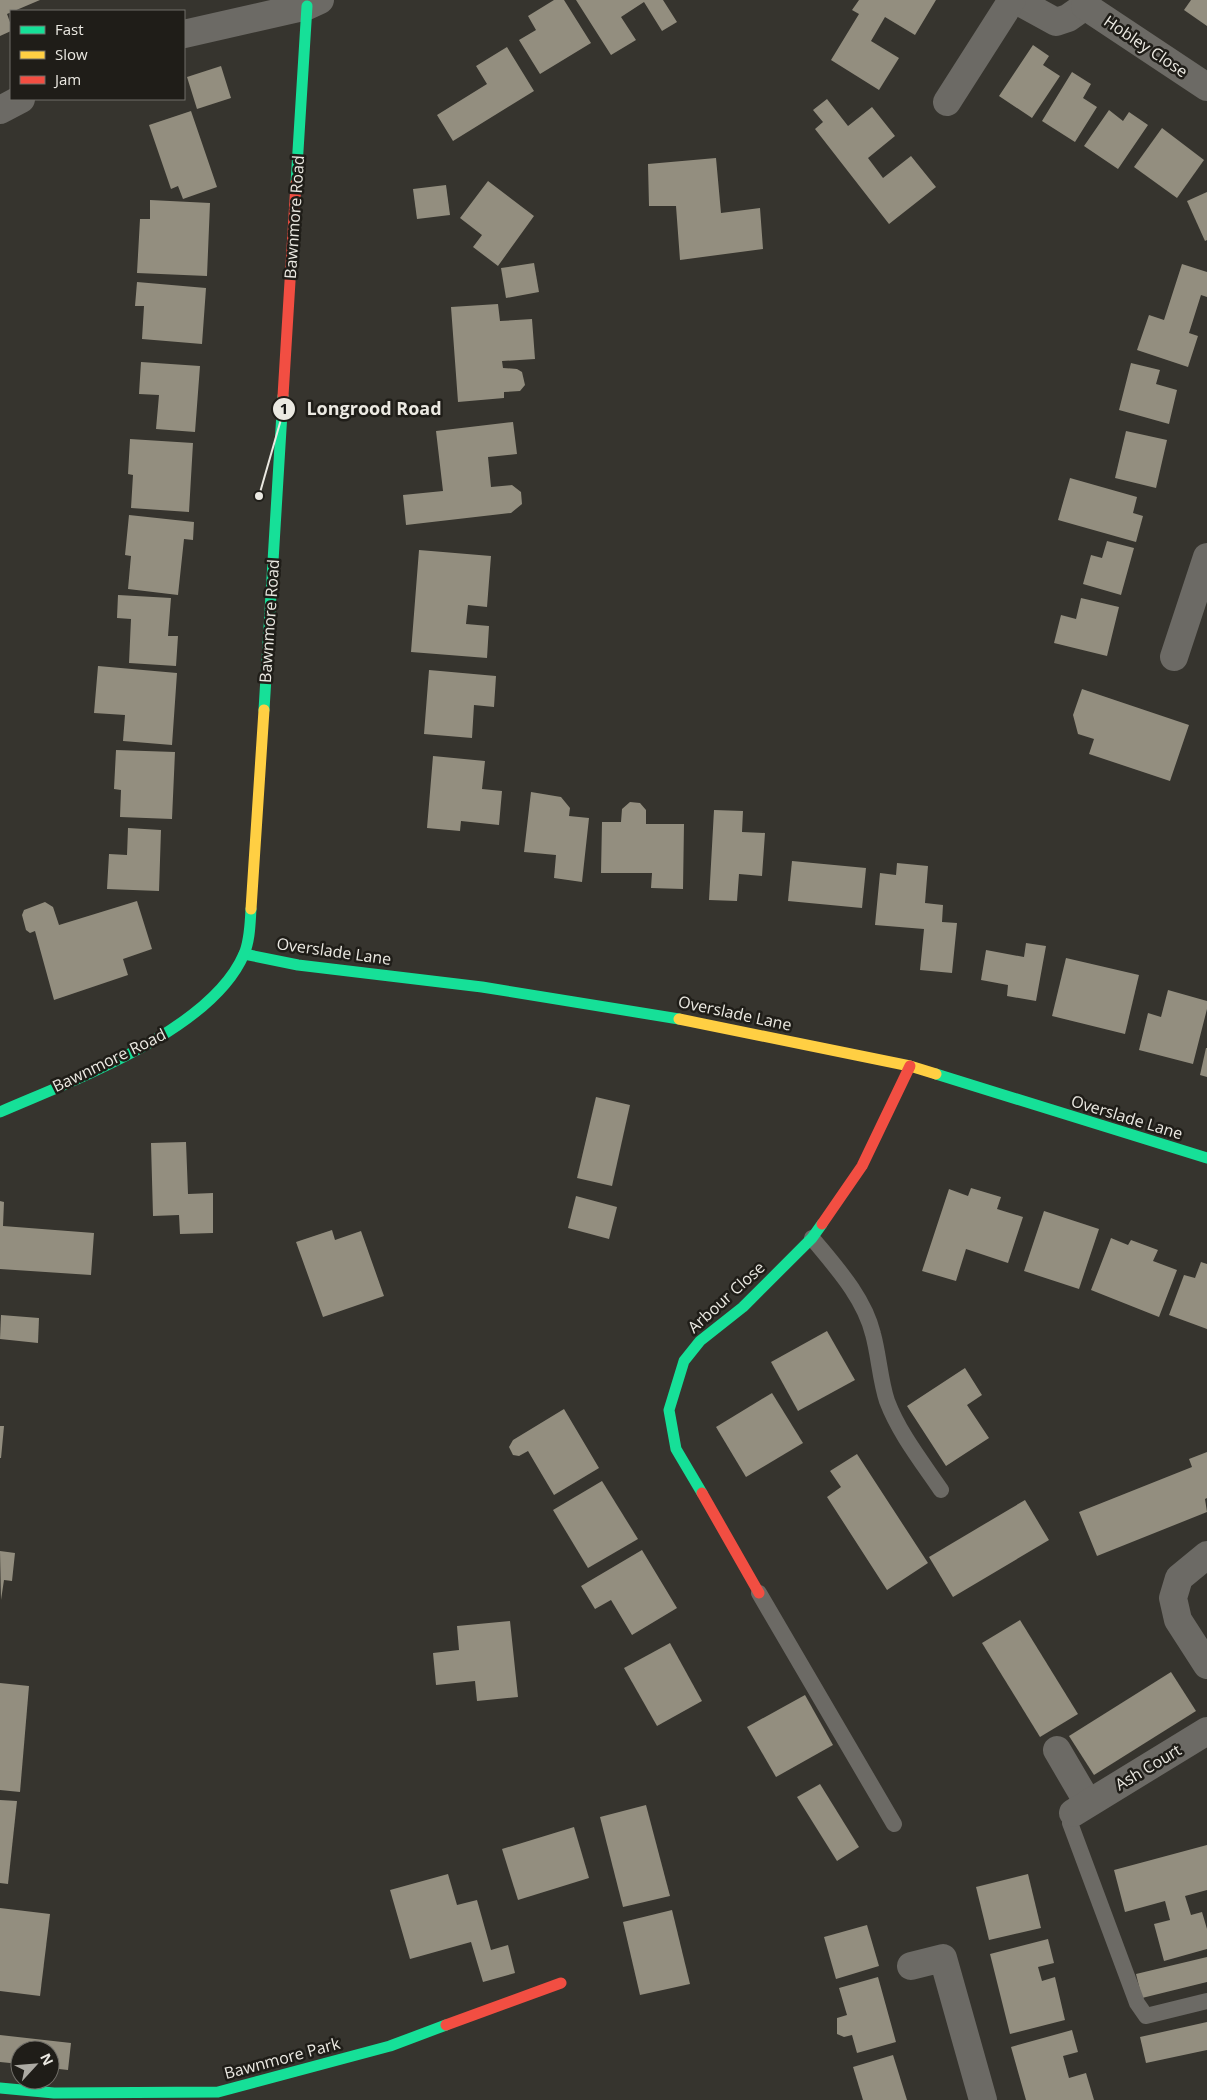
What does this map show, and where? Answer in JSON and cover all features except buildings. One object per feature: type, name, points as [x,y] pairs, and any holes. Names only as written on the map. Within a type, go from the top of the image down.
[{"type":"street","points":[[947,102],[1012,0]]},
{"type":"street","name":"Hobley Close","points":[[1016,0],[1056,22],[1068,18],[1085,3],[1207,87]]},
{"type":"street","points":[[185,34],[314,3]]},
{"type":"street","name":"Bawnmore Road","points":[[0,1112],[144,1046],[198,1012],[228,982],[244,954],[252,905],[314,3]]},
{"type":"street","points":[[0,110],[19,100]]},
{"type":"street","points":[[1174,657],[1207,556]]},
{"type":"street","name":"Overslade Lane","points":[[244,954],[298,965],[482,987],[667,1016],[910,1066],[1207,1158]]},
{"type":"street","name":"Arbour Close","points":[[759,1593],[676,1449],[669,1410],[684,1361],[700,1340],[743,1307],[812,1238],[862,1166],[910,1066]]},
{"type":"street","points":[[1207,1556],[1179,1578],[1173,1598],[1178,1620],[1207,1665]]},
{"type":"street","name":"Ash Court","points":[[1081,1808],[1207,1731]]},
{"type":"street","points":[[1056,1750],[1081,1808]]},
{"type":"street","points":[[912,1966],[943,1958],[983,2100]]},
{"type":"street","name":"Bawnmore Park","points":[[0,2088],[54,2094],[218,2092],[390,2046],[561,1983]]},
{"type":"lane","points":[[812,1238],[833,1263],[862,1305],[873,1332],[890,1407],[896,1420],[941,1490]]},
{"type":"lane","points":[[759,1593],[894,1824]]},
{"type":"lane","points":[[1081,1808],[1070,1823],[1137,2002],[1146,2016],[1207,2000]]},
{"type":"traffic: fast","points":[[296,183],[307,6]]},
{"type":"traffic: fast","points":[[264,710],[283,396]]},
{"type":"traffic: fast","points":[[0,1112],[64,1085],[137,1050],[172,1029],[202,1007],[227,982],[244,954],[249,938],[251,909]]},
{"type":"traffic: fast","points":[[244,954],[298,965],[482,987],[679,1019]]},
{"type":"traffic: fast","points":[[936,1074],[1207,1158]]},
{"type":"traffic: fast","points":[[702,1493],[676,1449],[669,1410],[684,1361],[700,1341],[743,1307],[812,1238],[822,1224]]},
{"type":"traffic: fast","points":[[0,2088],[54,2093],[218,2092],[390,2046],[446,2025]]},
{"type":"traffic: slow","points":[[251,909],[264,710]]},
{"type":"traffic: slow","points":[[679,1019],[910,1066],[936,1074]]},
{"type":"traffic: jam","points":[[283,396],[296,183]]},
{"type":"traffic: jam","points":[[822,1224],[862,1166],[910,1066]]},
{"type":"traffic: jam","points":[[702,1493],[759,1593]]},
{"type":"traffic: jam","points":[[446,2025],[561,1983]]},
{"type":"place","name":"Longrood Road","points":[[259,496]]}]
